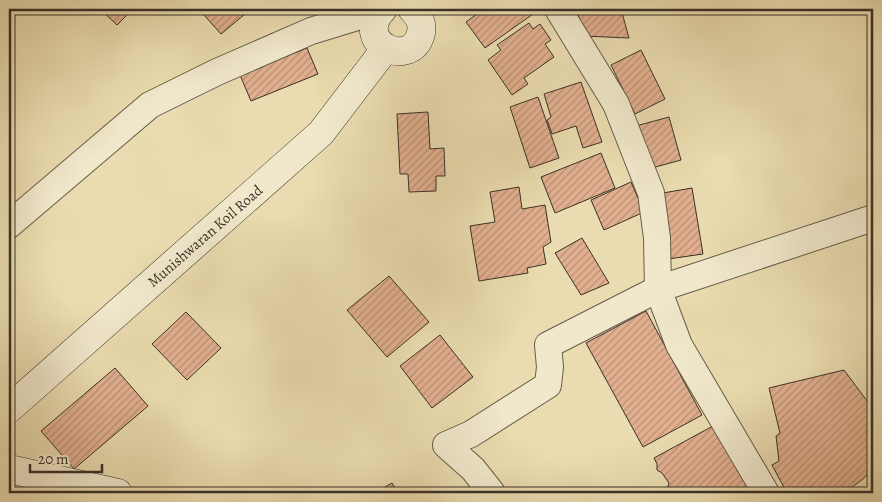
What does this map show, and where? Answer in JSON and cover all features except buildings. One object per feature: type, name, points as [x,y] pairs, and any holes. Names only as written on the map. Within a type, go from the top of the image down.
[{"type":"main road","points":[[379,15],[374,29],[376,37],[386,48],[401,52],[409,49],[420,38],[422,22],[420,11]]},
{"type":"main road","name":"Munishwaran Koil Road","points":[[9,409],[321,133],[386,48]]},
{"type":"main road","points":[[9,469],[118,493]]},
{"type":"street","points":[[558,9],[616,104],[652,193],[657,238],[658,289],[679,345],[766,493]]},
{"type":"street","points":[[9,225],[150,105],[217,72],[311,31],[360,16],[379,15]]},
{"type":"street","points":[[492,493],[472,469],[446,445],[471,434],[548,384],[550,367],[548,345],[658,289],[873,218]]}]
